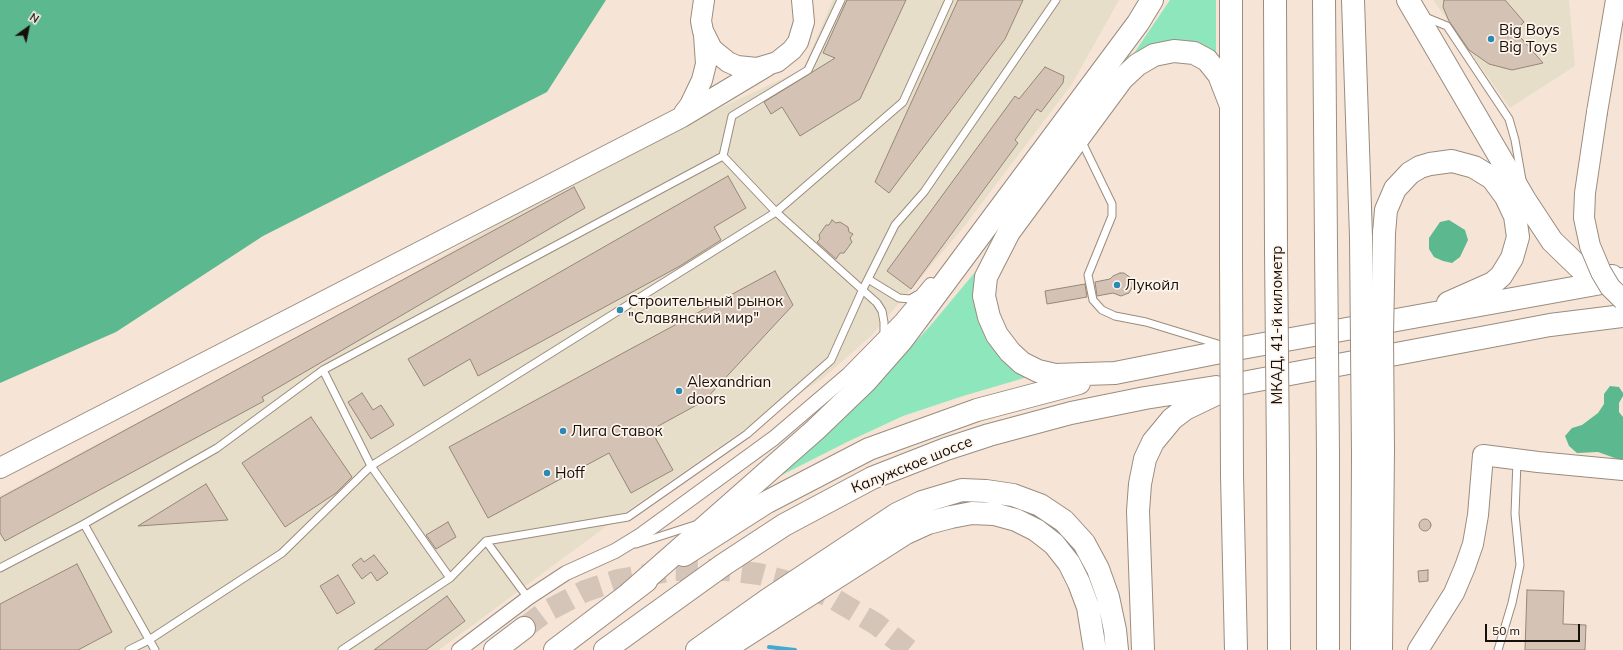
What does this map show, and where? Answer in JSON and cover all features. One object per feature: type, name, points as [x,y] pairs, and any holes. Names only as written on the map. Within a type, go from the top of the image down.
[{"type":"main road","points":[[631,592],[729,514],[866,381],[902,340],[1138,23],[1152,0]]},
{"type":"main road","points":[[1233,0],[1231,259],[1232,475],[1236,650]]},
{"type":"main road","name":"МКАД, 41-й километр","points":[[1275,0],[1279,650]]},
{"type":"main road","points":[[1324,0],[1328,454],[1328,650]]},
{"type":"main road","points":[[1353,0],[1358,111],[1382,336],[1373,451],[1362,650]]},
{"type":"main road","points":[[1415,5],[1525,200],[1552,241],[1583,271],[1594,276],[1623,278]]},
{"type":"main road","points":[[1231,106],[1219,75],[1207,60],[1194,53],[1174,51],[1154,55],[1137,65],[1127,74],[1009,232],[986,277],[984,296],[989,317],[997,335],[1010,352],[1022,363],[1038,371],[1055,375],[1115,373],[1236,349],[1418,317],[1623,278]]},
{"type":"main road","points":[[1381,650],[1373,451],[1372,235],[1386,210],[1395,189],[1415,170],[1430,164],[1441,162],[1463,163],[1483,172],[1499,187],[1513,211],[1517,226],[1516,248],[1501,276],[1483,288],[1418,317]]},
{"type":"main road","points":[[1143,650],[1138,511],[1140,484],[1145,459],[1153,442],[1172,419],[1185,409],[1237,384],[1550,325],[1619,318]]},
{"type":"main road","name":"Калужское шоссе","points":[[555,650],[631,592],[698,545],[767,502],[869,449],[925,427],[977,410],[1115,373]]},
{"type":"main road","name":"Калужское шоссе","points":[[605,650],[723,565],[784,526],[872,478],[988,434],[1071,413],[1145,398],[1237,384]]},
{"type":"main road","points":[[698,650],[766,601],[897,514],[928,500],[962,490],[986,491],[1013,495],[1040,505],[1064,521],[1084,543],[1098,569],[1108,598],[1115,630],[1117,650]]},
{"type":"main road","points":[[723,650],[906,533],[936,521],[972,513],[994,514],[1016,520],[1036,530],[1054,544],[1069,564],[1079,583],[1088,607],[1095,650]]},
{"type":"main road","points":[[612,650],[647,619]]},
{"type":"main road","points":[[495,650],[524,628]]},
{"type":"street","points":[[682,117],[690,105],[702,80],[706,64],[701,11],[704,0]]},
{"type":"street","points":[[0,468],[682,117],[767,66],[785,57],[798,42],[804,22],[802,0]]},
{"type":"street","points":[[1616,0],[1585,193],[1584,218],[1590,246],[1601,272],[1610,287],[1623,300]]},
{"type":"street","points":[[703,31],[712,49],[728,62],[747,68],[767,66]]},
{"type":"street","points":[[459,650],[528,598],[566,573],[615,551],[708,487],[774,438],[849,374],[978,236]]},
{"type":"street","points":[[1418,650],[1454,593],[1466,567],[1473,544],[1478,515],[1483,455],[1517,460],[1623,470]]},
{"type":"lane","points":[[0,568],[84,524],[218,448],[323,370],[723,156],[732,116],[808,70],[841,0]]},
{"type":"lane","points":[[129,650],[149,640],[282,553],[371,466],[776,212],[903,102],[949,0]]},
{"type":"lane","points":[[342,650],[450,578],[486,541],[628,517],[747,434],[831,360],[862,291],[895,225],[924,192],[1056,0]]},
{"type":"lane","points":[[1079,137],[1112,204],[1112,216],[1088,275],[1094,300],[1102,310],[1115,316],[1146,322],[1236,349]]},
{"type":"lane","points":[[723,156],[776,212],[877,304],[882,311],[884,338]]},
{"type":"lane","points":[[868,279],[899,298],[910,299],[926,290]]},
{"type":"lane","points":[[323,370],[371,466],[450,578]]},
{"type":"lane","points":[[1498,650],[1512,603],[1520,565],[1515,514],[1517,460]]},
{"type":"lane","points":[[615,551],[767,502]]},
{"type":"lane","points":[[84,524],[155,650]]},
{"type":"lane","points":[[486,541],[528,598]]},
{"type":"shaded area","name":"Строительный рынок \"Славянский мир\"","points":[[833,0],[1119,0],[1072,84],[963,228],[871,336],[822,379],[739,433],[627,511],[439,650],[0,650],[0,496],[395,284],[597,166],[803,69]]},
{"type":"shaded area","points":[[1433,0],[1569,0],[1575,66],[1510,108]]},
{"type":"green space","points":[[0,0],[606,0],[547,92],[263,236],[116,332],[0,383]]},
{"type":"green space","points":[[1170,0],[1216,0],[1216,57],[1126,65]]},
{"type":"green space","points":[[1449,220],[1465,230],[1468,240],[1460,257],[1452,263],[1434,257],[1429,249],[1429,238],[1440,222]]},
{"type":"green space","points":[[976,271],[979,274],[978,296],[1031,376],[903,416],[847,442],[770,481],[886,374],[931,325]]},
{"type":"green space","points":[[1610,386],[1619,387],[1623,393],[1619,403],[1619,412],[1623,417],[1623,461],[1598,452],[1577,453],[1569,446],[1565,436],[1572,428],[1582,425],[1598,413],[1604,404],[1604,394]]},
{"type":"building","points":[[847,0],[906,0],[860,99],[800,136],[782,107],[771,114],[764,102],[835,58],[823,53]]},
{"type":"building","points":[[958,0],[1023,0],[1005,39],[889,193],[875,182]]},
{"type":"building","name":"Big Boys Big Toys","points":[[1444,0],[1505,0],[1524,22],[1515,31],[1543,63],[1512,70],[1489,64],[1469,50],[1449,21],[1443,7]]},
{"type":"building","points":[[1045,67],[1064,76],[1063,83],[1041,112],[1037,109],[1015,140],[1018,143],[911,289],[887,271],[1015,96],[1019,99]]},
{"type":"building","points":[[728,176],[746,208],[714,227],[721,240],[680,266],[478,376],[470,359],[424,386],[408,359]]},
{"type":"building","points":[[574,187],[585,208],[262,397],[264,401],[5,541],[0,533],[0,498]]},
{"type":"building","points":[[832,220],[836,223],[840,222],[848,227],[849,232],[853,234],[850,238],[852,242],[844,253],[840,253],[836,259],[817,242],[820,239],[819,235],[826,225],[829,225]]},
{"type":"building","points":[[775,271],[793,305],[704,401],[651,430],[673,470],[631,493],[609,453],[488,518],[449,447]]},
{"type":"building","points":[[1120,273],[1124,273],[1131,278],[1133,286],[1129,293],[1121,296],[1113,293],[1097,296],[1095,282],[1110,279]]},
{"type":"building","points":[[1085,284],[1087,297],[1047,304],[1045,291]]},
{"type":"building","points":[[362,393],[373,410],[381,405],[394,425],[371,439],[348,402]]},
{"type":"building","points":[[311,417],[352,477],[336,493],[285,527],[242,463]]},
{"type":"building","points":[[206,484],[228,520],[138,526]]},
{"type":"building","points":[[1427,519],[1430,520],[1430,530],[1423,531],[1420,530],[1419,523],[1420,520]]},
{"type":"building","points":[[448,522],[456,537],[436,549],[426,535]]},
{"type":"building","points":[[374,555],[388,573],[377,581],[371,572],[362,579],[352,565],[361,558],[364,562]]},
{"type":"building","points":[[77,564],[112,632],[78,650],[0,650],[0,604]]},
{"type":"building","points":[[1428,570],[1428,581],[1419,582],[1418,571]]},
{"type":"building","points":[[338,575],[355,603],[337,614],[320,586]]},
{"type":"building","points":[[1527,590],[1564,591],[1563,624],[1586,625],[1585,650],[1525,650]]},
{"type":"building","points":[[447,596],[465,621],[426,650],[374,650]]},
{"type":"waterway","points":[[769,647],[795,650]]},
{"type":"tunnel","points":[[524,628],[545,612],[585,591],[618,580],[675,570],[726,570],[759,574],[799,585],[829,596],[876,624],[909,650]]},
{"type":"place","name":"Big Boys Big Toys","points":[[1491,39]]},
{"type":"place","name":"Лукойл","points":[[1117,285]]},
{"type":"place","name":"Строительный рынок \"Славянский мир\"","points":[[620,310]]},
{"type":"place","name":"Alexandrian doors","points":[[679,391]]},
{"type":"place","name":"Лига Ставок","points":[[563,431]]},
{"type":"place","name":"Hoff","points":[[547,473]]}]
